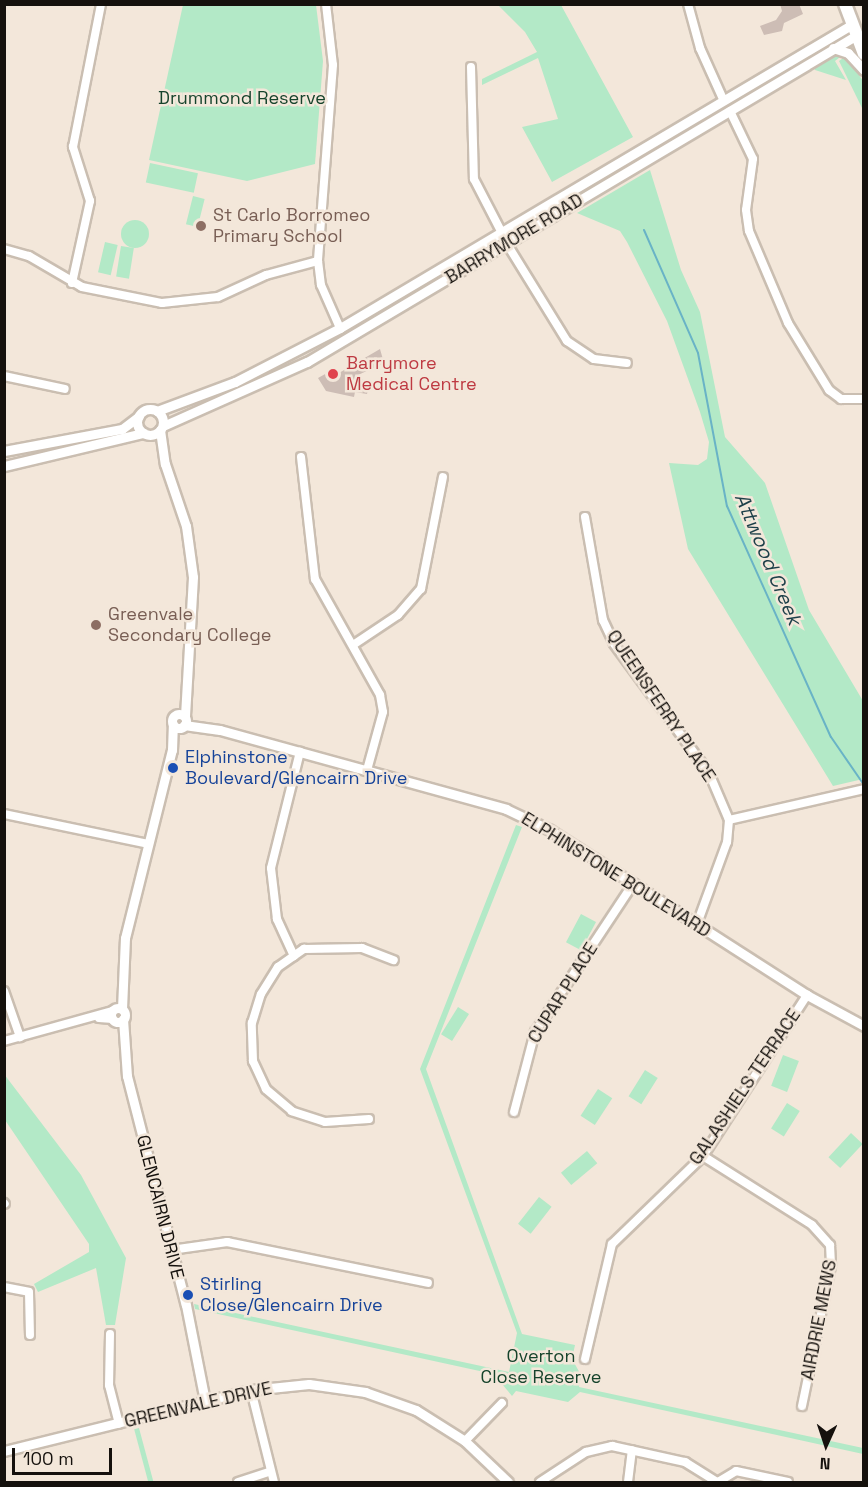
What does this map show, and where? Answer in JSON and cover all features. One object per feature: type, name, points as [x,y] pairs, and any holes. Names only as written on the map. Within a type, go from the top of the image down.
[{"type":"main road","points":[[845,4],[859,28],[864,54]]},
{"type":"street","points":[[72,283],[90,201],[73,147],[101,4]]},
{"type":"street","points":[[326,4],[333,65],[318,261],[321,285],[346,339]]},
{"type":"street","points":[[688,4],[700,48],[753,159],[746,210],[749,231],[788,322],[829,390],[840,399],[864,399]]},
{"type":"street","name":"BARRYMORE ROAD","points":[[139,416],[235,382],[340,328],[723,99],[859,28]]},
{"type":"street","name":"BARRYMORE ROAD","points":[[146,434],[260,384],[346,339],[730,111],[833,48],[859,28]]},
{"type":"street","points":[[833,48],[848,53],[864,70]]},
{"type":"street","points":[[471,67],[474,180],[507,244],[567,341],[594,359],[627,363]]},
{"type":"street","points":[[4,249],[36,260],[72,283],[154,302],[186,303],[218,297],[266,275],[318,261]]},
{"type":"street","points":[[4,376],[65,389]]},
{"type":"street","name":"GLENCAIRN DRIVE","points":[[157,411],[161,428],[162,453],[186,526],[193,577],[185,695],[181,721],[125,938],[116,1015],[208,1400]]},
{"type":"street","points":[[4,451],[122,429],[139,416],[146,434],[4,466]]},
{"type":"street","name":"GLENCAIRN DRIVE","points":[[146,434],[162,453]]},
{"type":"street","points":[[301,457],[315,579],[374,678],[382,712],[367,770]]},
{"type":"street","points":[[353,645],[398,615],[421,589],[443,477]]},
{"type":"street","name":"QUEENSFERRY PLACE","points":[[585,517],[607,628],[709,773],[729,820]]},
{"type":"street","name":"ELPHINSTONE BOULEVARD","points":[[181,721],[506,809],[550,830],[807,995],[864,1026]]},
{"type":"street","points":[[294,956],[277,919],[271,868],[300,752]]},
{"type":"street","points":[[697,924],[727,842],[729,820],[864,789]]},
{"type":"street","points":[[4,814],[149,844]]},
{"type":"street","name":"CUPAR PLACE","points":[[514,1112],[535,1032],[633,884]]},
{"type":"street","points":[[369,1119],[326,1122],[292,1111],[266,1089],[253,1061],[252,1023],[261,994],[278,967],[294,956],[330,945],[362,948],[394,960]]},
{"type":"street","points":[[4,991],[20,1037]]},
{"type":"street","name":"GALASHIELS TERRACE","points":[[585,1359],[612,1244],[703,1156],[807,995]]},
{"type":"street","points":[[4,1041],[95,1018],[116,1015]]},
{"type":"street","name":"AIRDRIE MEWS","points":[[703,1156],[812,1225],[830,1245],[831,1266],[802,1406]]},
{"type":"street","points":[[171,1250],[227,1242],[428,1283]]},
{"type":"street","points":[[4,1287],[29,1292],[30,1335]]},
{"type":"street","points":[[110,1334],[109,1385],[119,1424]]},
{"type":"street","name":"GREENVALE DRIVE","points":[[4,1451],[251,1390],[309,1384],[365,1392],[416,1410],[465,1441],[508,1482]]},
{"type":"street","points":[[251,1390],[269,1472],[274,1482]]},
{"type":"street","points":[[465,1441],[502,1403]]},
{"type":"street","points":[[540,1482],[591,1449],[632,1450],[693,1465],[718,1482],[733,1471],[788,1482]]},
{"type":"street","points":[[628,1482],[632,1450]]},
{"type":"street","points":[[238,1482],[269,1472]]},
{"type":"green space","name":"Drummond Reserve","points":[[183,5],[316,5],[323,61],[315,164],[247,181],[149,160]]},
{"type":"green space","points":[[498,5],[561,5],[633,137],[552,182],[522,127],[558,119],[538,58],[482,85],[482,79],[537,52],[525,32]]},
{"type":"green space","points":[[834,53],[844,54],[835,61],[846,80],[815,70],[812,65]]},
{"type":"green space","points":[[846,56],[863,81],[863,110],[839,61]]},
{"type":"green space","points":[[150,163],[198,173],[194,193],[146,183]]},
{"type":"green space","points":[[650,170],[681,270],[700,312],[725,437],[765,483],[809,610],[863,701],[863,779],[833,786],[688,549],[669,463],[698,465],[707,459],[709,442],[700,412],[667,321],[627,242],[620,231],[577,213]]},
{"type":"green space","points":[[193,196],[205,199],[198,227],[186,224]]},
{"type":"green space","points":[[135,220],[145,224],[149,234],[145,244],[135,248],[125,244],[121,234],[125,224]]},
{"type":"green space","points":[[105,242],[118,245],[111,275],[98,272]]},
{"type":"green space","points":[[121,246],[134,248],[129,279],[116,277]]},
{"type":"green space","name":"Overton Close Reserve","points":[[516,825],[522,827],[426,1069],[522,1334],[575,1345],[572,1359],[581,1375],[579,1387],[863,1448],[863,1454],[580,1392],[568,1402],[516,1391],[512,1396],[502,1384],[507,1377],[195,1309],[194,1304],[509,1372],[517,1333],[420,1069]]},
{"type":"green space","points":[[581,914],[596,922],[581,950],[566,942]]},
{"type":"green space","points":[[458,1007],[469,1014],[452,1041],[441,1034]]},
{"type":"green space","points":[[783,1055],[799,1061],[787,1092],[771,1086]]},
{"type":"green space","points":[[645,1070],[658,1078],[641,1104],[629,1096]]},
{"type":"green space","points":[[4,1074],[81,1175],[126,1258],[115,1325],[106,1325],[96,1268],[38,1292],[34,1284],[89,1252],[89,1244],[5,1120]]},
{"type":"green space","points":[[598,1089],[612,1098],[595,1125],[581,1116]]},
{"type":"green space","points":[[787,1103],[800,1111],[784,1136],[771,1128]]},
{"type":"green space","points":[[851,1133],[863,1144],[840,1168],[828,1157]]},
{"type":"green space","points":[[587,1151],[597,1163],[571,1185],[561,1173]]},
{"type":"green space","points":[[539,1197],[552,1207],[531,1234],[518,1224]]},
{"type":"green space","points":[[139,1428],[153,1482],[148,1482],[134,1429]]},
{"type":"building","points":[[780,4],[799,4],[803,14],[784,23],[782,31],[764,35],[760,26],[776,20],[782,11]]},
{"type":"building","name":"Barrymore Medical Centre","points":[[380,349],[384,363],[358,375],[369,386],[367,394],[355,392],[354,397],[326,391],[318,378],[336,368],[339,373]]},
{"type":"waterway","name":"Attwood Creek","points":[[644,230],[698,353],[727,506],[831,737],[864,785]]},
{"type":"place","name":"St Carlo Borromeo Primary School","points":[[201,226]]},
{"type":"place","name":"Barrymore Medical Centre","points":[[333,374]]},
{"type":"place","name":"Greenvale Secondary College","points":[[96,625]]},
{"type":"place","name":"Elphinstone Boulevard/Glencairn Drive","points":[[173,768]]},
{"type":"place","name":"Stirling Close/Glencairn Drive","points":[[188,1295]]}]
